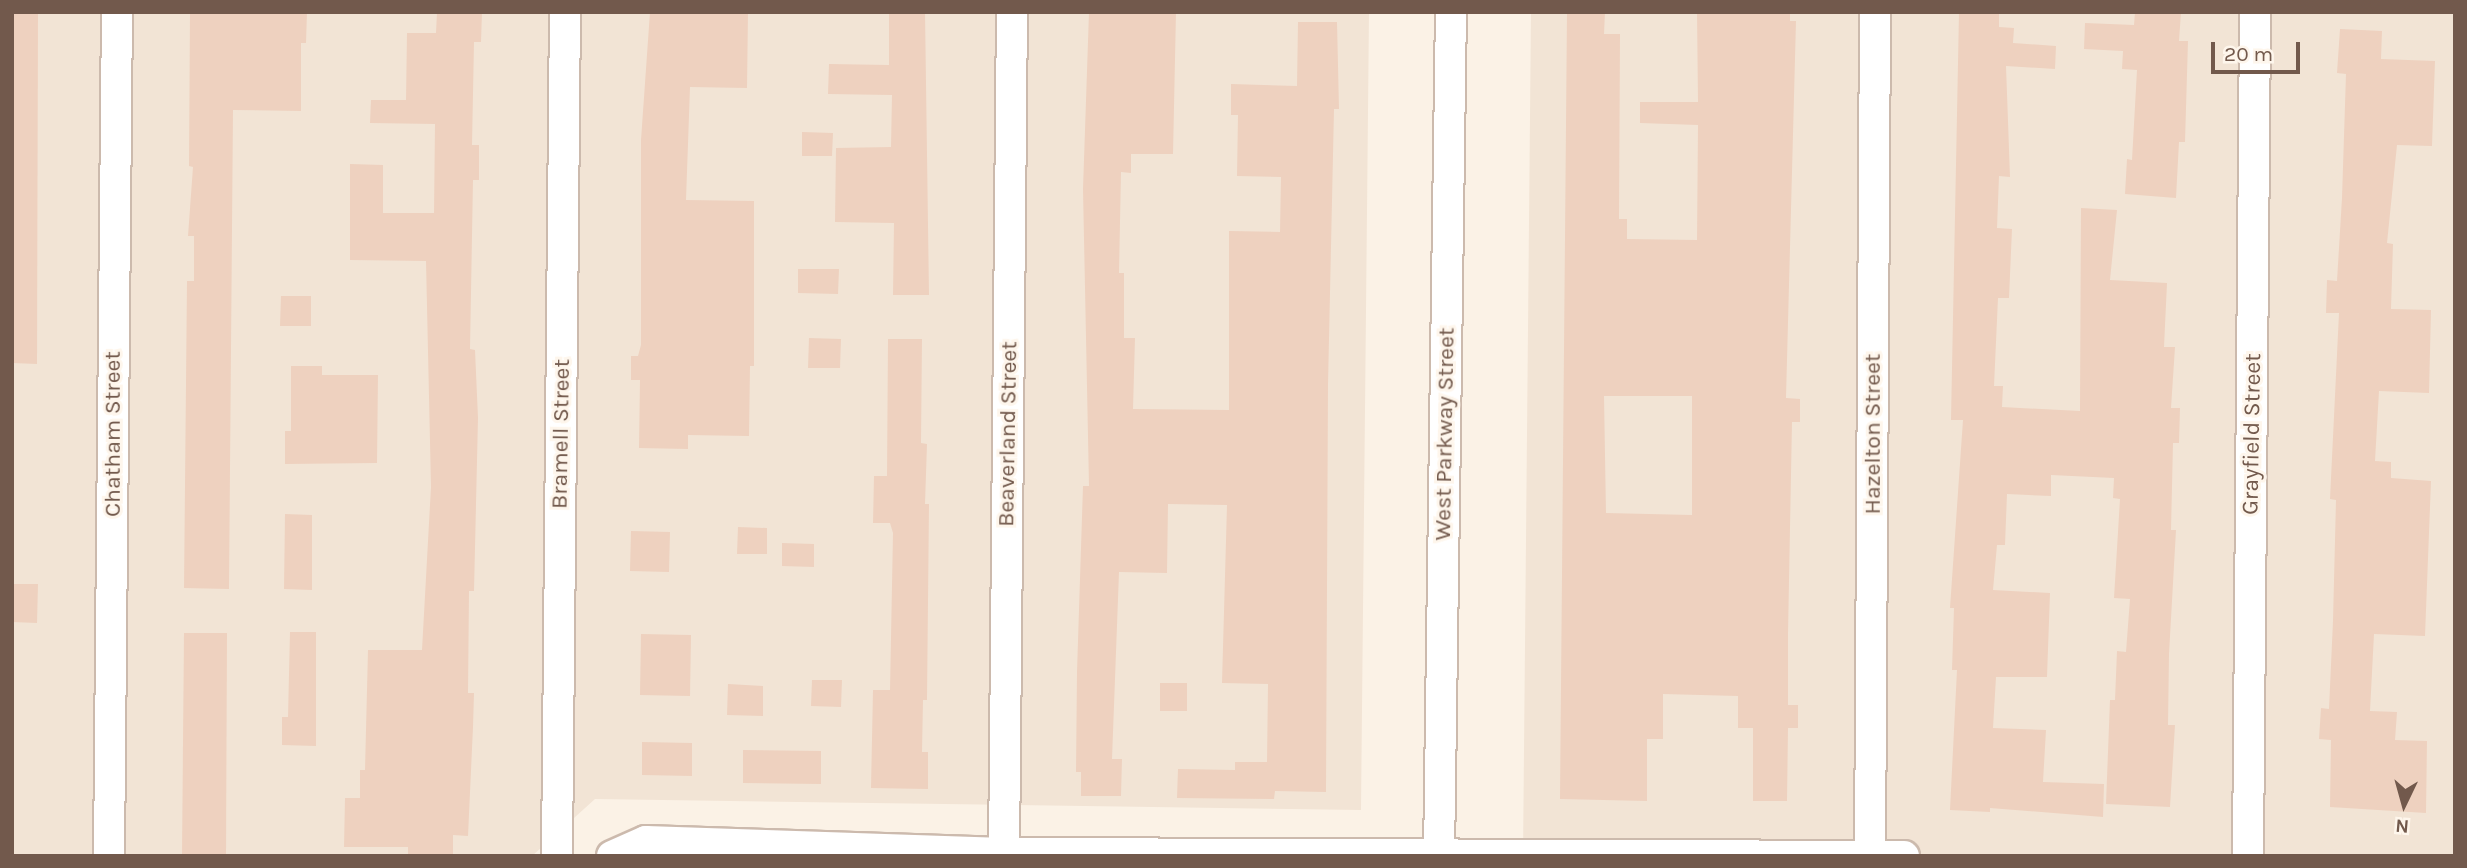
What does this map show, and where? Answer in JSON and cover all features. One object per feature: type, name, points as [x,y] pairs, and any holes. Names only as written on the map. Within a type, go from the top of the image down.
[{"type":"street","name":"Chatham Street","points":[[109,856],[117,12]]},
{"type":"street","name":"Bramell Street","points":[[557,856],[565,12]]},
{"type":"street","name":"Beaverland Street","points":[[1004,854],[1012,12]]},
{"type":"street","name":"West Parkway Street","points":[[1439,855],[1451,12]]},
{"type":"street","name":"Hazelton Street","points":[[1870,856],[1875,12]]},
{"type":"street","name":"Grayfield Street","points":[[2248,856],[2255,12]]},
{"type":"street","points":[[612,856],[646,841],[1004,854],[1904,856]]},
{"type":"shaded area","points":[[12,12],[1369,12],[1361,810],[595,799],[532,856],[12,856]]},
{"type":"shaded area","points":[[1531,12],[2455,12],[2455,856],[1523,856]]},
{"type":"building","points":[[12,12],[38,12],[37,364],[12,363]]},
{"type":"building","points":[[190,12],[307,12],[306,43],[301,43],[301,111],[233,110],[229,589],[184,588],[187,281],[194,281],[194,236],[188,236],[193,167],[189,166]]},
{"type":"building","points":[[437,12],[482,12],[481,42],[474,42],[472,145],[479,145],[479,180],[473,180],[470,349],[475,350],[478,418],[474,591],[469,591],[468,693],[474,693],[473,727],[468,836],[453,835],[453,856],[408,856],[408,847],[344,847],[345,798],[360,798],[360,770],[365,770],[368,650],[422,650],[431,487],[426,261],[350,260],[350,164],[383,165],[383,213],[434,213],[435,124],[370,123],[371,100],[406,100],[407,33],[436,33]]},
{"type":"building","points":[[650,12],[748,12],[747,88],[690,87],[686,200],[754,201],[754,366],[750,366],[749,436],[688,435],[688,449],[639,448],[640,380],[631,380],[631,356],[638,356],[641,345],[641,140]]},
{"type":"building","points":[[889,12],[925,12],[929,295],[893,295],[894,223],[835,222],[836,148],[891,147],[892,95],[828,94],[829,64],[889,65]]},
{"type":"building","points":[[1089,12],[1176,12],[1173,154],[1131,154],[1131,173],[1121,172],[1119,273],[1124,273],[1124,338],[1135,338],[1133,409],[1229,410],[1229,231],[1280,232],[1281,177],[1237,176],[1238,115],[1231,115],[1231,84],[1297,86],[1298,22],[1337,22],[1339,109],[1334,109],[1328,385],[1326,792],[1275,791],[1274,799],[1177,798],[1178,769],[1235,770],[1235,762],[1267,762],[1268,684],[1222,683],[1227,505],[1168,504],[1167,573],[1119,572],[1112,759],[1122,759],[1121,796],[1081,796],[1081,772],[1076,772],[1077,672],[1083,486],[1089,486],[1083,189]]},
{"type":"building","points":[[1567,12],[1605,12],[1604,34],[1620,34],[1619,219],[1627,219],[1627,239],[1697,240],[1698,125],[1640,123],[1640,102],[1698,102],[1697,12],[1790,14],[1790,21],[1796,21],[1786,398],[1800,399],[1800,422],[1792,422],[1788,634],[1788,705],[1798,705],[1798,728],[1788,728],[1787,801],[1753,801],[1753,728],[1738,728],[1738,696],[1663,694],[1663,739],[1647,739],[1647,801],[1560,799]],"holes":[[[1604,396],[1692,396],[1692,515],[1606,513]]]},
{"type":"building","points":[[1959,12],[1999,12],[1999,27],[2014,28],[2013,43],[2056,46],[2055,69],[2006,66],[2010,177],[1999,176],[1997,228],[2012,229],[2009,298],[1998,298],[1994,386],[2003,386],[2002,407],[2080,411],[2081,208],[2117,210],[2110,280],[2167,283],[2164,347],[2175,347],[2171,408],[2180,408],[2179,443],[2173,443],[2171,530],[2176,530],[2168,725],[2175,725],[2170,807],[2106,804],[2110,700],[2115,700],[2117,651],[2126,652],[2130,599],[2114,598],[2120,499],[2113,498],[2114,478],[2051,475],[2051,496],[2007,494],[2005,545],[1997,545],[1993,590],[2050,593],[2047,677],[1996,677],[1993,728],[2046,730],[2043,782],[2104,784],[2103,817],[1990,808],[1990,812],[1950,810],[1957,670],[1952,670],[1954,608],[1950,608],[1963,420],[1951,420]]},
{"type":"building","points":[[2135,12],[2181,12],[2179,41],[2188,41],[2185,142],[2179,142],[2176,198],[2125,194],[2127,159],[2132,160],[2137,70],[2122,69],[2123,51],[2084,49],[2085,23],[2134,25]]},
{"type":"building","points":[[2340,29],[2382,31],[2381,59],[2435,61],[2432,146],[2397,145],[2387,243],[2393,244],[2391,309],[2431,310],[2429,393],[2379,391],[2375,461],[2391,462],[2391,478],[2431,481],[2425,636],[2374,634],[2370,711],[2397,712],[2395,740],[2427,741],[2426,813],[2330,807],[2331,740],[2319,739],[2321,708],[2329,709],[2333,621],[2336,500],[2330,499],[2339,313],[2326,313],[2327,280],[2337,281],[2342,198],[2346,74],[2337,73]]},
{"type":"building","points":[[802,132],[833,133],[832,156],[802,156]]},
{"type":"building","points":[[798,269],[839,269],[838,294],[798,293]]},
{"type":"building","points":[[281,296],[311,296],[311,326],[280,326]]},
{"type":"building","points":[[809,338],[841,339],[840,368],[808,368]]},
{"type":"building","points":[[888,339],[922,339],[921,443],[927,444],[925,504],[929,504],[927,700],[923,700],[922,752],[928,752],[928,789],[871,788],[873,690],[890,690],[893,533],[890,523],[873,523],[874,476],[887,476]]},
{"type":"building","points":[[291,366],[322,366],[322,375],[378,375],[377,463],[285,464],[285,431],[291,431]]},
{"type":"building","points":[[285,514],[312,515],[312,590],[284,589]]},
{"type":"building","points":[[738,527],[767,528],[767,554],[737,554]]},
{"type":"building","points":[[631,531],[670,532],[669,572],[630,571]]},
{"type":"building","points":[[782,543],[814,544],[814,567],[782,566]]},
{"type":"building","points":[[12,584],[38,584],[37,623],[12,622]]},
{"type":"building","points":[[290,632],[316,632],[316,746],[282,745],[282,717],[288,717]]},
{"type":"building","points":[[184,633],[227,633],[226,856],[182,856]]},
{"type":"building","points":[[641,634],[691,635],[690,696],[640,695]]},
{"type":"building","points":[[812,680],[842,680],[841,707],[811,706]]},
{"type":"building","points":[[1160,683],[1187,683],[1187,711],[1160,711]]},
{"type":"building","points":[[728,684],[763,686],[763,716],[727,715]]},
{"type":"building","points":[[642,742],[692,743],[692,776],[642,775]]},
{"type":"building","points":[[743,750],[821,751],[821,784],[743,783]]}]
